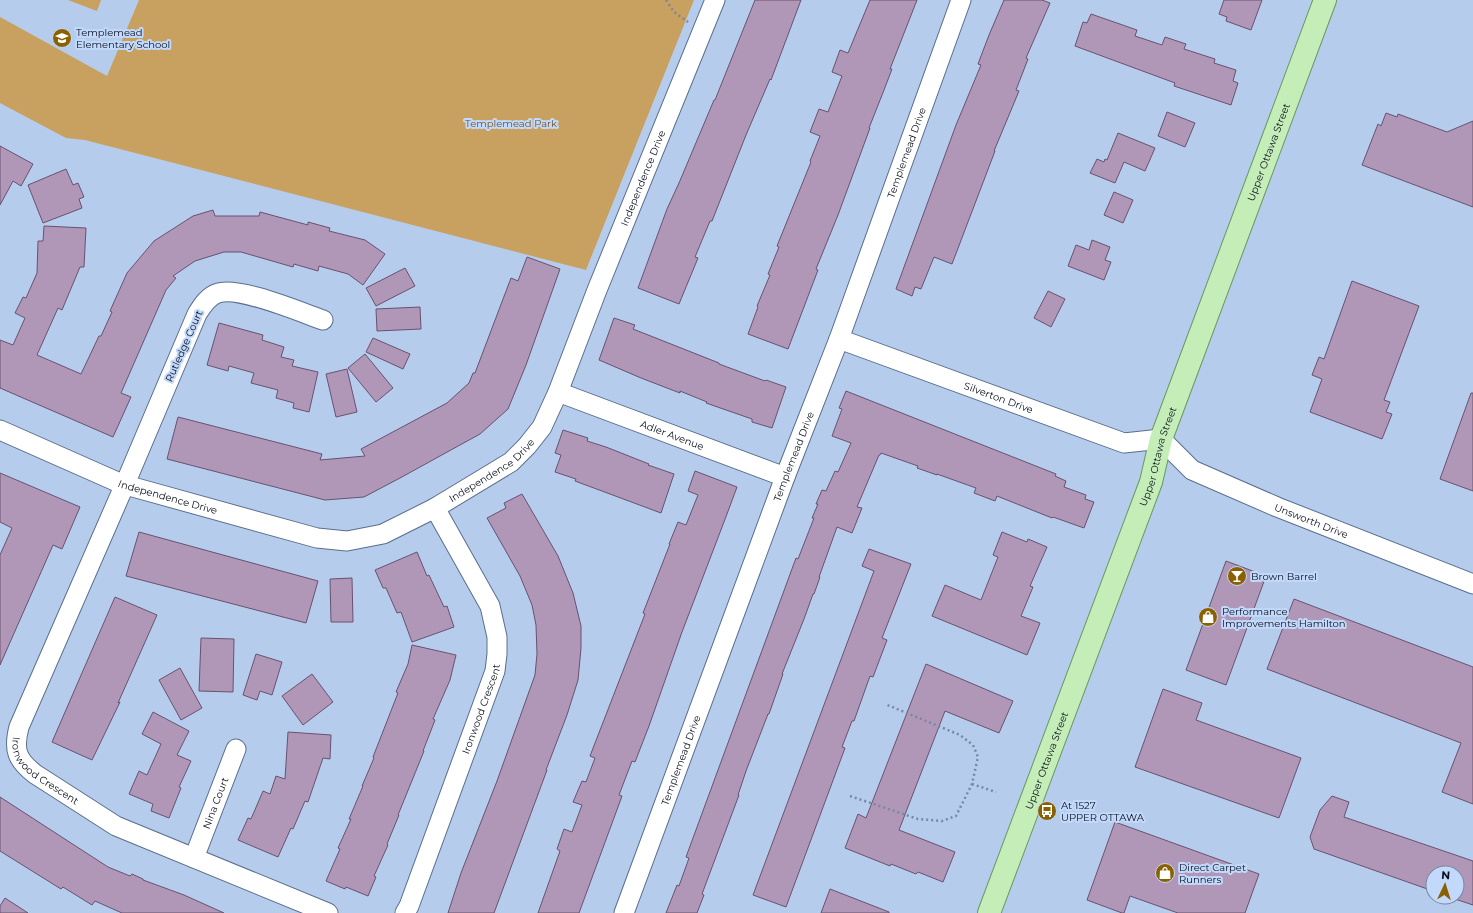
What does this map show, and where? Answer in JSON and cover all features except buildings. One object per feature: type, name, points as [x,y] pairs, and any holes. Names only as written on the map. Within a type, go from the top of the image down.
[{"type":"main road","name":"Upper Ottawa Street","points":[[990,913],[1151,482],[1161,439],[1325,0]]},
{"type":"street","name":"Independence Drive","points":[[0,430],[125,484],[317,538],[347,541],[383,534],[435,508],[511,462],[527,446],[542,427],[558,392],[600,282],[715,0]]},
{"type":"street","name":"Templemead Drive","points":[[624,913],[785,477],[839,339],[961,0]]},
{"type":"street","name":"Rutledge Court","points":[[125,484],[197,314],[209,298],[216,293],[228,290],[244,293],[323,320]]},
{"type":"street","name":"Silverton Drive","points":[[839,339],[1124,443],[1161,439]]},
{"type":"street","name":"Adler Avenue","points":[[558,392],[785,477]]},
{"type":"street","name":"Unsworth Drive","points":[[1161,439],[1192,470],[1277,507],[1473,584]]},
{"type":"street","name":"Ironwood Crescent","points":[[125,484],[19,727],[16,740],[18,755],[24,765],[35,774],[116,826],[194,858],[299,908],[328,913]]},
{"type":"street","name":"Ironwood Crescent","points":[[405,913],[409,906],[495,671],[497,654],[497,637],[490,606],[435,508]]},
{"type":"street","name":"Nina Court","points":[[194,858],[236,749]]},
{"type":"path","points":[[666,0],[674,12],[702,31]]},
{"type":"path","points":[[850,796],[918,819],[942,821],[956,816],[972,784],[978,758],[973,745],[960,735],[885,704]]},
{"type":"path","points":[[972,784],[996,792]]},
{"type":"green space","points":[[68,0],[101,0],[97,11]]},
{"type":"green space","name":"Templemead Park","points":[[139,0],[694,0],[586,270],[85,140],[66,138],[0,103],[0,17],[107,76]]},
{"type":"place","name":"Templemead Elementary School","points":[[62,38]]},
{"type":"place","name":"Brown Barrel","points":[[1237,576]]},
{"type":"place","name":"Performance Improvements Hamilton","points":[[1208,617]]},
{"type":"place","name":"At 1527 UPPER OTTAWA","points":[[1047,811]]},
{"type":"place","name":"Direct Carpet Runners","points":[[1165,873]]}]
